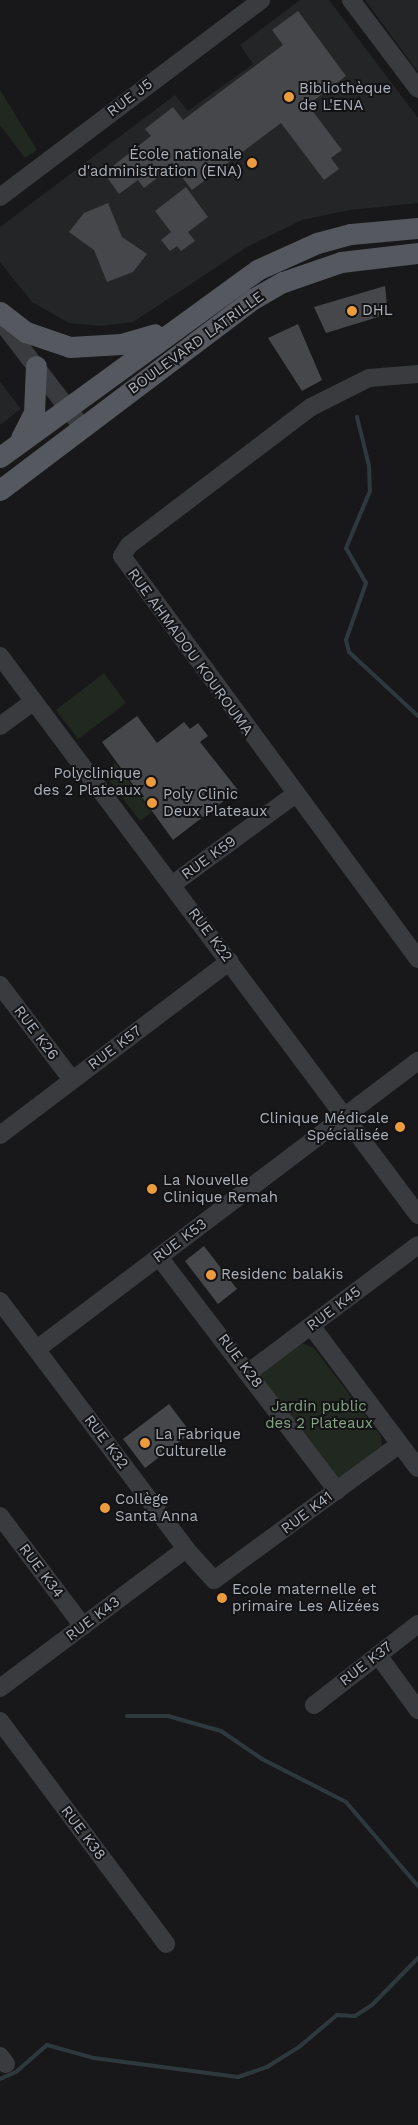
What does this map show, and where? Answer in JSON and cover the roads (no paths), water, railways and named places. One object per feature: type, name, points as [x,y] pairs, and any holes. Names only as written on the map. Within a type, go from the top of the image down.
[{"type":"main road","name":"BOULEVARD LATRILLE","points":[[17,444],[228,288],[285,255],[351,234],[418,228]]},
{"type":"main road","name":"BOULEVARD LATRILLE","points":[[0,490],[254,299],[283,282],[364,257],[418,251]]},
{"type":"main road","points":[[0,312],[26,332],[70,347],[121,344],[170,330]]},
{"type":"main road","points":[[0,457],[17,444],[34,413],[36,366]]},
{"type":"street","name":"RUE J5","points":[[0,197],[260,0]]},
{"type":"street","points":[[351,0],[417,86]]},
{"type":"street","points":[[0,320],[83,428]]},
{"type":"street","name":"RUE AHMADOU KOUROUMA","points":[[418,374],[369,378],[311,407],[124,551],[124,561],[294,795],[418,959]]},
{"type":"street","name":"RUE K22","points":[[0,656],[173,884],[418,1215]]},
{"type":"street","points":[[0,726],[34,701]]},
{"type":"street","name":"RUE K59","points":[[173,884],[294,795]]},
{"type":"street","name":"RUE K57","points":[[0,1135],[230,961]]},
{"type":"street","name":"RUE K26","points":[[0,985],[72,1080]]},
{"type":"street","name":"RUE K53","points":[[37,1349],[418,1061]]},
{"type":"street","name":"RUE K45","points":[[249,1372],[312,1327],[418,1245]]},
{"type":"street","name":"RUE K28","points":[[159,1257],[249,1372],[337,1491]]},
{"type":"street","name":"RUE K32","points":[[0,1301],[186,1549],[214,1580]]},
{"type":"street","points":[[312,1327],[418,1468]]},
{"type":"street","name":"RUE K41","points":[[214,1580],[400,1444]]},
{"type":"street","name":"RUE K34","points":[[0,1516],[83,1626]]},
{"type":"street","name":"RUE K43","points":[[0,1688],[186,1549]]},
{"type":"street","name":"RUE K37","points":[[314,1705],[418,1624]]},
{"type":"street","points":[[378,1655],[418,1710]]},
{"type":"street","name":"RUE K38","points":[[0,1721],[166,1944]]},
{"type":"waterway","points":[[357,417],[369,466],[370,491],[346,548],[366,583],[346,640],[349,652],[418,716]]},
{"type":"waterway","points":[[127,1716],[168,1716],[221,1731],[262,1759],[346,1802],[418,1886]]},
{"type":"waterway","points":[[0,2079],[16,2072],[47,2045],[94,2058],[238,2077],[267,2067],[299,2047],[337,2015],[355,2016],[372,2005],[418,1958]]},
{"type":"place","name":"Bibliothèque de L'ENA","points":[[289,97]]},
{"type":"place","name":"École nationale d'administration (ENA)","points":[[252,163]]},
{"type":"place","name":"DHL","points":[[352,311]]},
{"type":"place","name":"Polyclinique des 2 Plateaux","points":[[151,782]]},
{"type":"place","name":"Poly Clinic Deux Plateaux","points":[[152,803]]},
{"type":"place","name":"Clinique Médicale Spécialisée","points":[[400,1127]]},
{"type":"place","name":"La Nouvelle Clinique Remah","points":[[152,1189]]},
{"type":"place","name":"Residenc balakis","points":[[211,1275]]},
{"type":"place","name":"La Fabrique Culturelle","points":[[145,1443]]},
{"type":"place","name":"Collège Santa Anna","points":[[105,1508]]},
{"type":"place","name":"Ecole maternelle et primaire Les Alizées","points":[[222,1598]]},
{"type":"park label","name":"Jardin public des 2 Plateaux","points":[[319,1414]]}]
